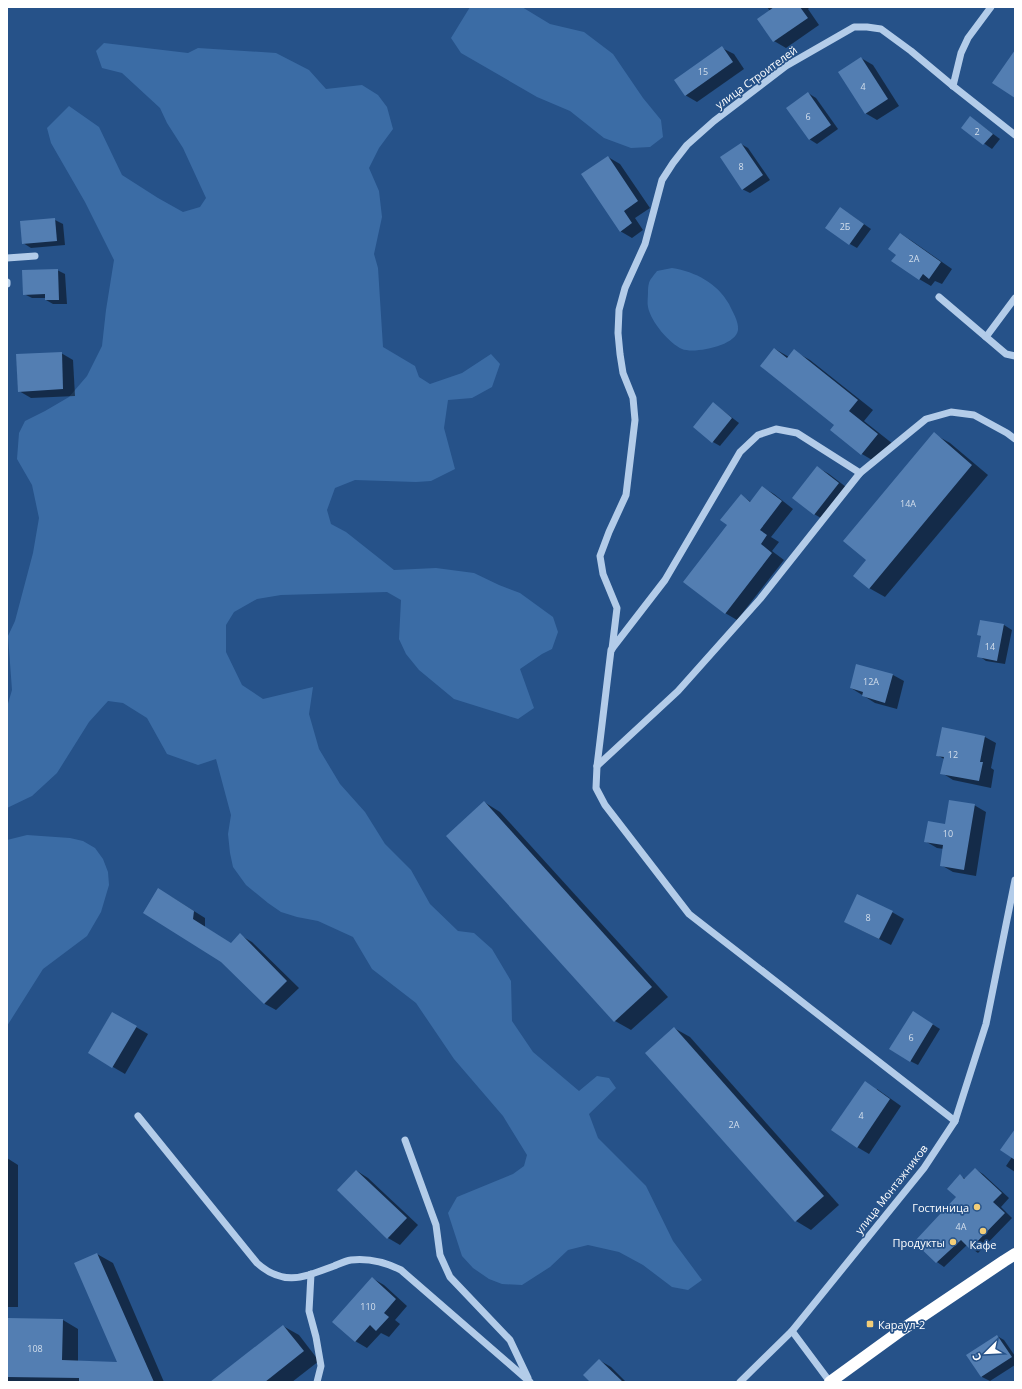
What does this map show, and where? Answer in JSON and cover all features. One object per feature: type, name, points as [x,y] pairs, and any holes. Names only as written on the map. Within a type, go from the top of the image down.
[{"type":"highway","points":[[830,1382],[903,1329],[1015,1254]]},
{"type":"street","points":[[953,86],[961,53],[968,38],[991,7]]},
{"type":"street","name":"улица Строителей","points":[[954,1121],[689,914],[605,805],[596,788],[617,608],[603,574],[600,556],[626,495],[635,420],[633,398],[623,373],[620,354],[618,333],[619,310],[625,288],[645,244],[662,180],[673,163],[687,146],[714,122],[786,66],[854,27],[881,29],[1015,134]]},
{"type":"street","points":[[7,258],[35,256]]},
{"type":"street","points":[[939,297],[1006,354],[1015,356]]},
{"type":"street","points":[[986,337],[1015,298]]},
{"type":"street","points":[[598,766],[678,692],[760,599],[860,473],[926,419],[951,412],[974,416],[1007,433],[1015,439]]},
{"type":"street","points":[[611,650],[665,580],[740,452],[758,435],[776,429],[797,433],[860,473]]},
{"type":"street","name":"улица Монтажников","points":[[740,1382],[792,1331],[924,1168],[954,1121],[986,1024],[1015,880]]},
{"type":"street","points":[[138,1116],[257,1263],[267,1272],[279,1277],[294,1278],[311,1274],[350,1260],[369,1259],[386,1263],[401,1270],[530,1382]]},
{"type":"street","points":[[405,1140],[436,1225],[440,1255],[450,1277],[510,1340],[530,1382]]},
{"type":"street","points":[[311,1274],[309,1311],[321,1366],[317,1382]]},
{"type":"street","points":[[792,1331],[830,1382]]},
{"type":"shaded area","points":[[470,7],[522,7],[550,24],[584,32],[613,54],[643,98],[661,120],[663,137],[650,147],[631,148],[604,138],[570,111],[537,97],[461,53],[451,38]]},
{"type":"shaded area","points":[[104,43],[188,53],[198,48],[276,53],[309,70],[326,89],[362,85],[378,95],[387,107],[393,129],[379,148],[369,168],[379,191],[382,217],[374,254],[378,268],[383,347],[415,366],[419,377],[430,384],[462,373],[491,354],[500,364],[492,387],[472,398],[448,400],[444,428],[455,469],[431,481],[355,480],[335,488],[327,510],[331,524],[346,532],[394,570],[436,568],[474,573],[520,593],[553,617],[558,632],[552,649],[520,669],[534,708],[518,719],[454,699],[419,670],[406,654],[399,639],[401,600],[387,592],[281,595],[257,599],[234,612],[226,625],[226,652],[242,685],[263,699],[313,687],[309,714],[319,749],[340,784],[365,812],[385,844],[411,870],[430,904],[458,931],[474,933],[492,949],[511,981],[512,1021],[533,1052],[579,1091],[597,1076],[609,1078],[616,1088],[589,1114],[598,1138],[646,1186],[673,1241],[702,1280],[688,1290],[672,1287],[643,1265],[619,1252],[588,1245],[568,1250],[550,1267],[522,1285],[502,1284],[489,1279],[473,1268],[462,1256],[448,1213],[457,1197],[513,1174],[524,1166],[527,1155],[503,1116],[454,1059],[416,1003],[372,969],[353,937],[318,921],[281,912],[246,885],[233,867],[228,834],[231,815],[216,759],[198,765],[167,754],[147,718],[123,703],[108,701],[89,722],[57,773],[32,796],[7,808],[7,707],[12,690],[8,636],[15,621],[33,553],[39,518],[32,485],[17,459],[19,433],[25,421],[69,397],[87,376],[102,346],[114,260],[85,202],[51,143],[47,128],[69,106],[99,127],[122,175],[183,212],[200,207],[206,198],[183,148],[167,123],[160,108],[122,73],[102,68],[96,51]]},
{"type":"shaded area","points":[[672,268],[689,272],[712,284],[718,290],[729,304],[735,316],[738,327],[736,336],[723,344],[696,350],[682,349],[666,337],[650,313],[648,307],[648,285],[657,271]]},
{"type":"shaded area","points":[[27,835],[70,838],[83,841],[95,848],[103,859],[108,872],[109,885],[101,912],[87,936],[43,969],[7,1026],[7,840]]},
{"type":"building","points":[[774,7],[800,7],[808,18],[773,42],[757,19]]},
{"type":"building","points":[[722,46],[733,62],[685,96],[674,80]]},
{"type":"building","points":[[1015,50],[1015,98],[992,83]]},
{"type":"building","points":[[861,57],[888,99],[865,114],[838,72]]},
{"type":"building","points":[[808,92],[831,125],[809,140],[786,108]]},
{"type":"building","points":[[970,116],[993,134],[983,145],[961,128]]},
{"type":"building","points":[[741,143],[763,175],[742,190],[720,157]]},
{"type":"building","points":[[608,156],[638,201],[624,211],[632,223],[620,232],[581,174]]},
{"type":"building","points":[[840,207],[864,224],[849,245],[825,228]]},
{"type":"building","points":[[55,218],[57,241],[22,244],[20,221]]},
{"type":"building","points":[[900,233],[941,262],[929,279],[923,274],[919,280],[891,261],[896,255],[888,249]]},
{"type":"building","points":[[58,269],[59,300],[45,300],[45,294],[23,295],[22,270]]},
{"type":"building","points":[[774,348],[787,358],[794,349],[858,400],[849,411],[878,434],[861,455],[830,430],[834,425],[760,366]]},
{"type":"building","points":[[62,352],[63,389],[18,392],[16,354]]},
{"type":"building","points":[[713,402],[732,418],[712,443],[693,427]]},
{"type":"building","points":[[934,432],[972,465],[869,589],[853,576],[866,560],[843,541]]},
{"type":"building","points":[[817,466],[839,483],[814,515],[792,498]]},
{"type":"building","points":[[762,486],[782,501],[760,530],[767,535],[761,544],[772,553],[725,614],[683,582],[727,525],[720,520],[741,494],[750,502]]},
{"type":"building","points":[[980,620],[1004,624],[997,661],[977,657],[981,636],[977,635]]},
{"type":"building","points":[[856,664],[893,674],[885,703],[862,696],[863,692],[850,688]]},
{"type":"building","points":[[942,727],[985,736],[980,762],[983,762],[979,781],[940,774],[944,757],[936,756]]},
{"type":"building","points":[[949,800],[975,804],[964,870],[940,866],[943,845],[924,842],[928,821],[945,824]]},
{"type":"building","points":[[484,801],[652,987],[614,1022],[446,836]]},
{"type":"building","points":[[158,888],[194,911],[193,919],[231,943],[240,933],[287,981],[264,1004],[221,962],[143,913]]},
{"type":"building","points":[[857,894],[893,911],[879,939],[844,922]]},
{"type":"building","points":[[913,1011],[933,1024],[910,1062],[889,1049]]},
{"type":"building","points":[[112,1012],[137,1026],[112,1068],[88,1053]]},
{"type":"building","points":[[674,1027],[824,1196],[795,1222],[645,1053]]},
{"type":"building","points":[[865,1081],[890,1099],[857,1148],[831,1130]]},
{"type":"building","points":[[1015,1129],[1015,1160],[1000,1150]]},
{"type":"building","points":[[975,1168],[1002,1193],[993,1202],[1005,1213],[970,1249],[961,1240],[936,1263],[914,1242],[956,1197],[947,1189],[960,1174],[964,1179]]},
{"type":"building","points":[[356,1170],[407,1218],[387,1239],[337,1190]]},
{"type":"building","points":[[97,1253],[154,1382],[79,1382],[79,1378],[7,1377],[7,1318],[63,1319],[62,1360],[117,1362],[74,1263]]},
{"type":"building","points":[[372,1277],[396,1299],[384,1313],[389,1317],[376,1331],[370,1325],[355,1342],[332,1322]]},
{"type":"building","points":[[283,1325],[304,1351],[265,1382],[210,1382]]},
{"type":"building","points":[[997,1335],[1012,1357],[981,1377],[966,1355]]},
{"type":"building","points":[[599,1359],[623,1382],[590,1382],[583,1375]]},
{"type":"place","name":"Гостиница","points":[[977,1207]]},
{"type":"place","name":"Кафе","points":[[983,1231]]},
{"type":"place","name":"Продукты","points":[[953,1242]]},
{"type":"place","name":"Караул-2","points":[[870,1324]]}]
